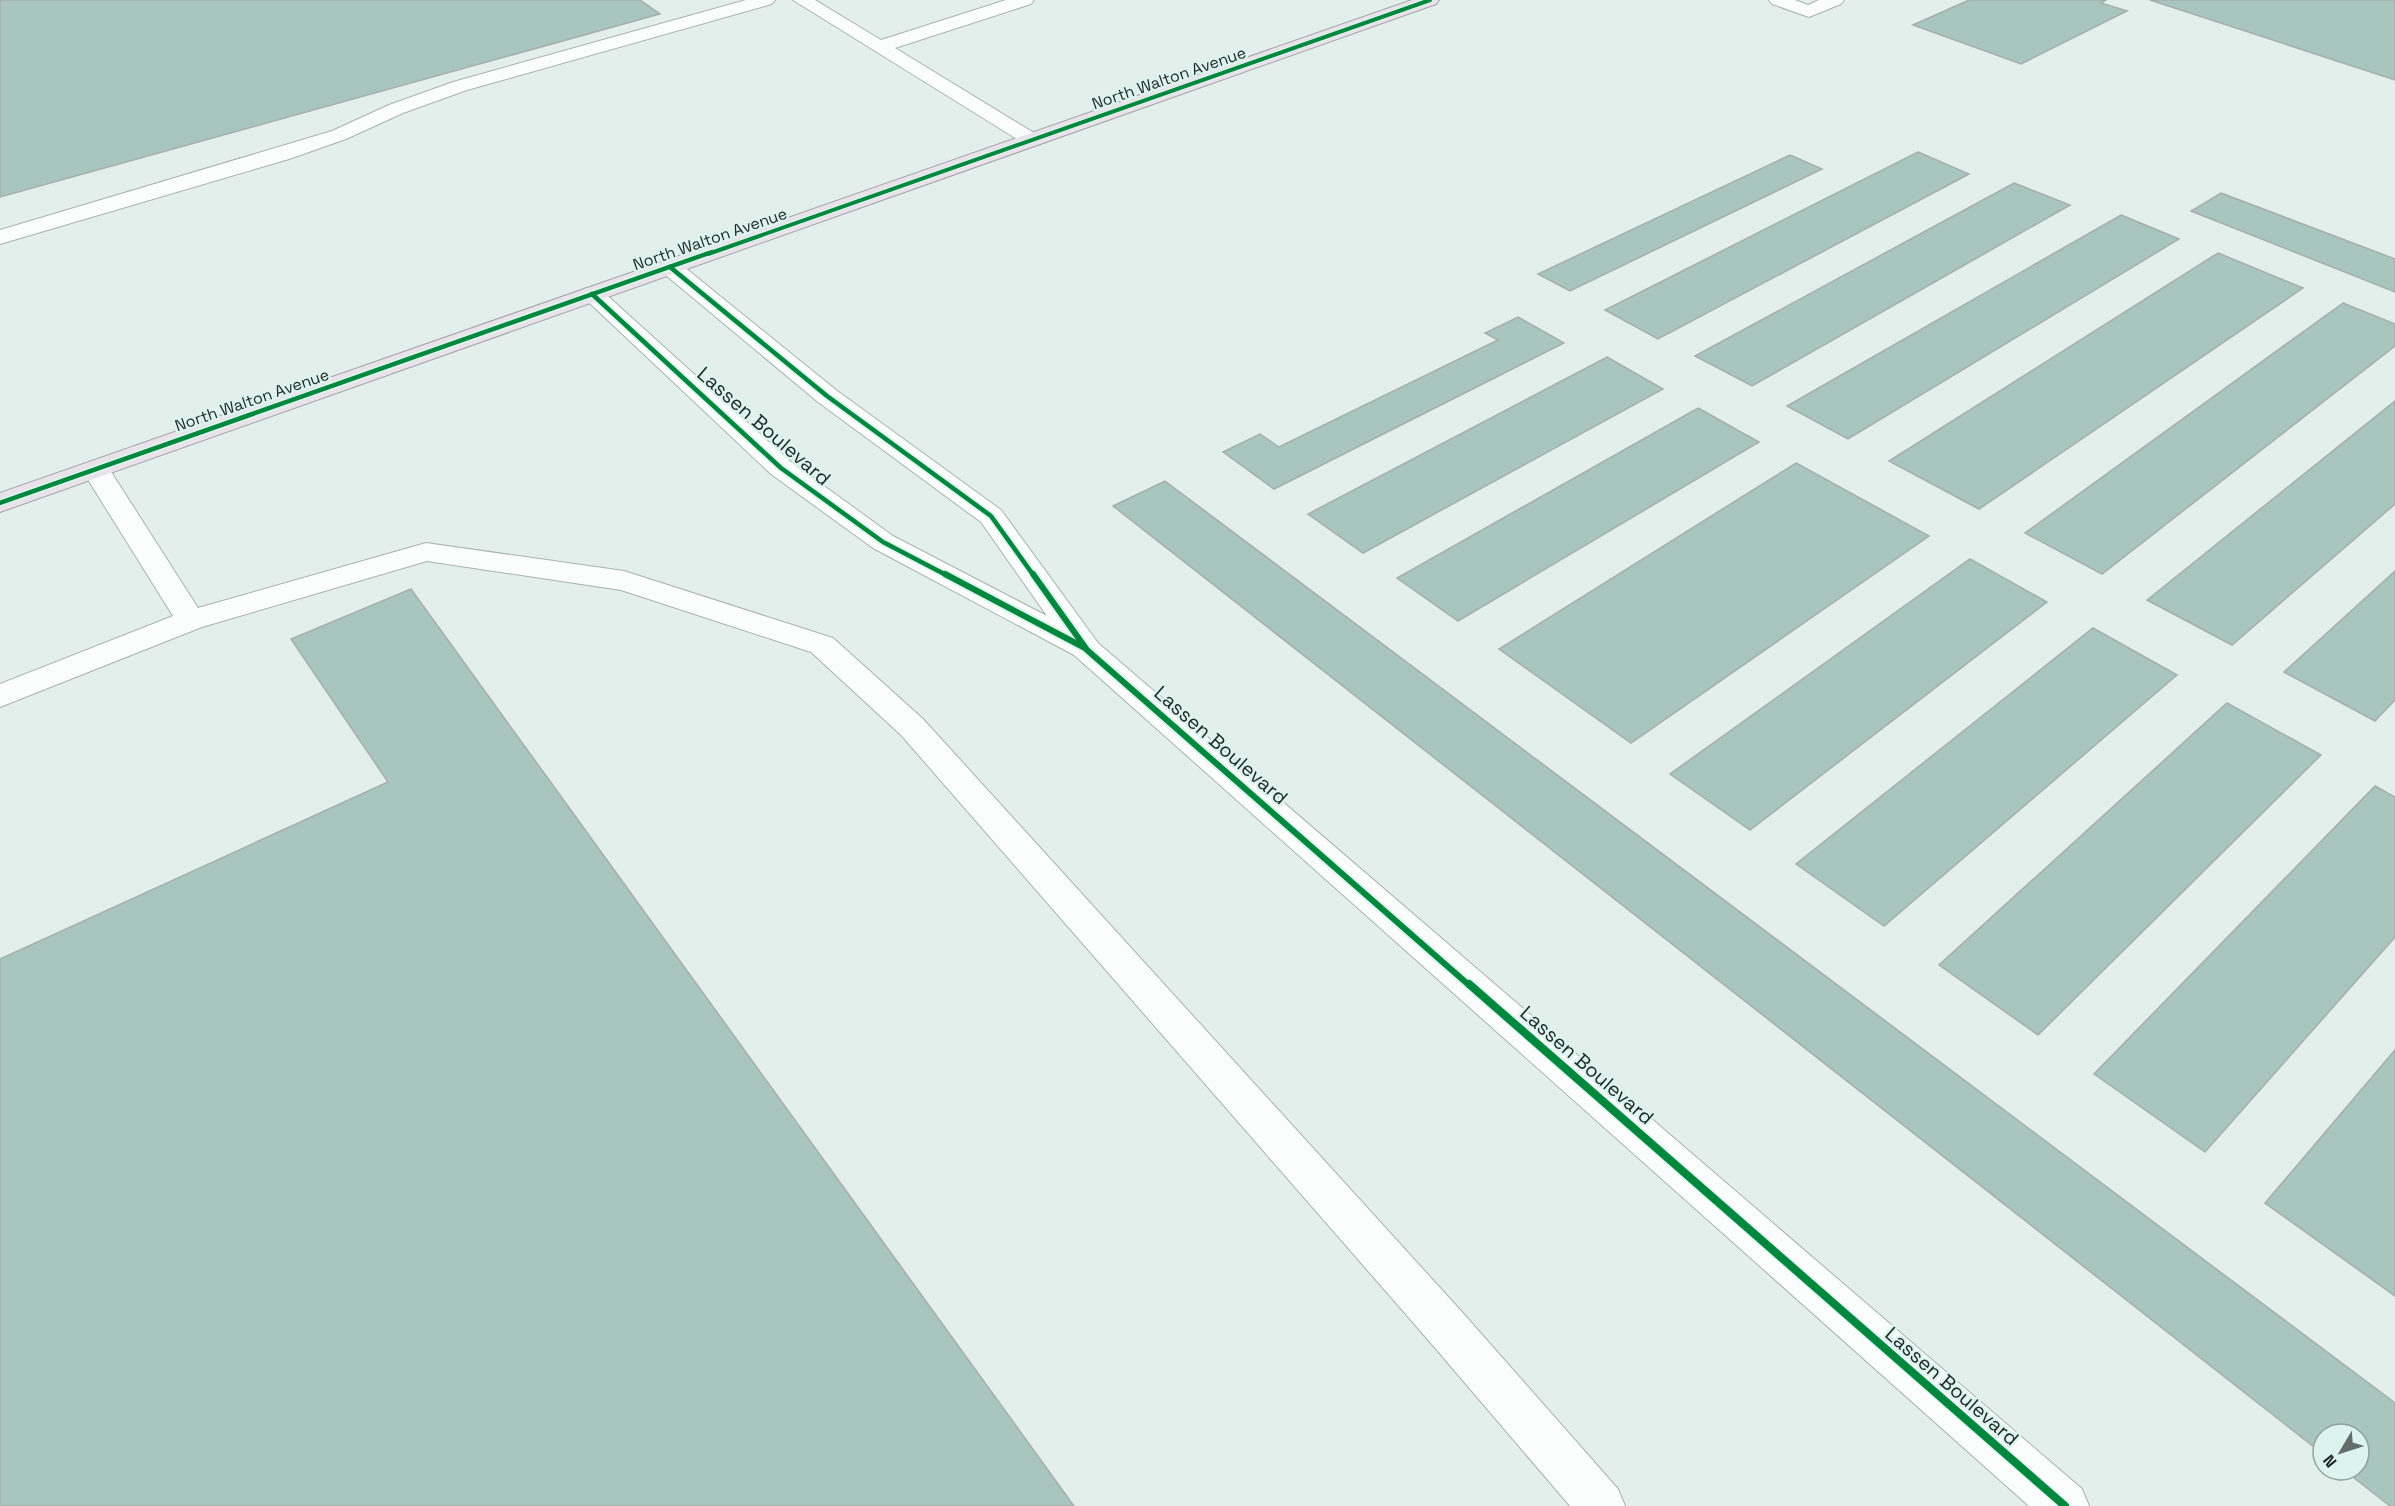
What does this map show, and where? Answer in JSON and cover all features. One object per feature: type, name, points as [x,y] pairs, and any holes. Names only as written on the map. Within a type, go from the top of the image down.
[{"type":"main road","name":"North Walton Avenue","points":[[0,503],[1430,0]]},
{"type":"street","points":[[0,237],[339,135],[396,109],[460,86],[766,0]]},
{"type":"street","points":[[802,0],[1032,140]]},
{"type":"street","points":[[879,47],[1025,0]]},
{"type":"street","points":[[1779,0],[1809,11],[1835,0]]},
{"type":"street","name":"Lassen Boulevard","points":[[670,267],[827,396],[991,516],[1087,650],[2053,1502]]},
{"type":"street","name":"Lassen Boulevard","points":[[592,294],[781,468],[882,542],[1087,650]]},
{"type":"street","points":[[96,470],[191,620]]},
{"type":"street","points":[[0,696],[191,620],[426,552],[624,581],[822,645],[912,727],[1430,1309],[1601,1506]]},
{"type":"building","points":[[0,0],[640,0],[660,14],[0,197]]},
{"type":"building","points":[[1969,0],[2106,0],[2101,3],[2127,11],[2021,64],[1913,25]]},
{"type":"building","points":[[2150,0],[2395,0],[2395,80]]},
{"type":"building","points":[[1918,152],[1969,174],[1658,339],[1605,310]]},
{"type":"building","points":[[1790,155],[1822,169],[1570,291],[1538,274]]},
{"type":"building","points":[[2014,183],[2070,205],[1752,386],[1695,356]]},
{"type":"building","points":[[2221,193],[2395,259],[2395,292],[2191,211]]},
{"type":"building","points":[[2121,215],[2179,239],[1848,439],[1787,406]]},
{"type":"building","points":[[2218,253],[2303,288],[1979,509],[1889,461]]},
{"type":"building","points":[[2343,303],[2395,324],[2395,346],[2102,574],[2025,533]]},
{"type":"building","points":[[1518,317],[1564,343],[1274,489],[1223,452],[1260,434],[1279,447],[1498,340],[1485,333]]},
{"type":"building","points":[[1607,357],[1663,389],[1363,553],[1308,514]]},
{"type":"building","points":[[2395,401],[2395,504],[2232,645],[2147,600]]},
{"type":"building","points":[[1698,408],[1759,442],[1458,621],[1397,578]]},
{"type":"building","points":[[1796,463],[1929,536],[1631,743],[1499,649]]},
{"type":"building","points":[[1165,481],[2395,1403],[2395,1506],[2390,1506],[2359,1482],[2371,1482],[2371,1422],[2311,1422],[2311,1445],[1113,506]]},
{"type":"building","points":[[1970,559],[2047,602],[1750,830],[1670,774]]},
{"type":"building","points":[[2395,571],[2395,700],[2375,721],[2284,672]]},
{"type":"building","points":[[411,589],[1074,1506],[0,1506],[0,959],[388,782],[291,639]]},
{"type":"building","points":[[2093,628],[2177,675],[1884,926],[1796,864]]},
{"type":"building","points":[[2227,703],[2321,755],[2038,1035],[1939,965]]},
{"type":"building","points":[[2375,786],[2395,797],[2395,937],[2205,1152],[2094,1074]]},
{"type":"building","points":[[2395,1050],[2395,1296],[2265,1203]]},
{"type":"cycle path","points":[[0,503],[1430,0]]},
{"type":"cycle path","points":[[670,267],[827,396],[991,516],[1087,650],[2065,1506]]},
{"type":"cycle path","points":[[592,294],[781,468],[883,542],[1085,648]]}]
